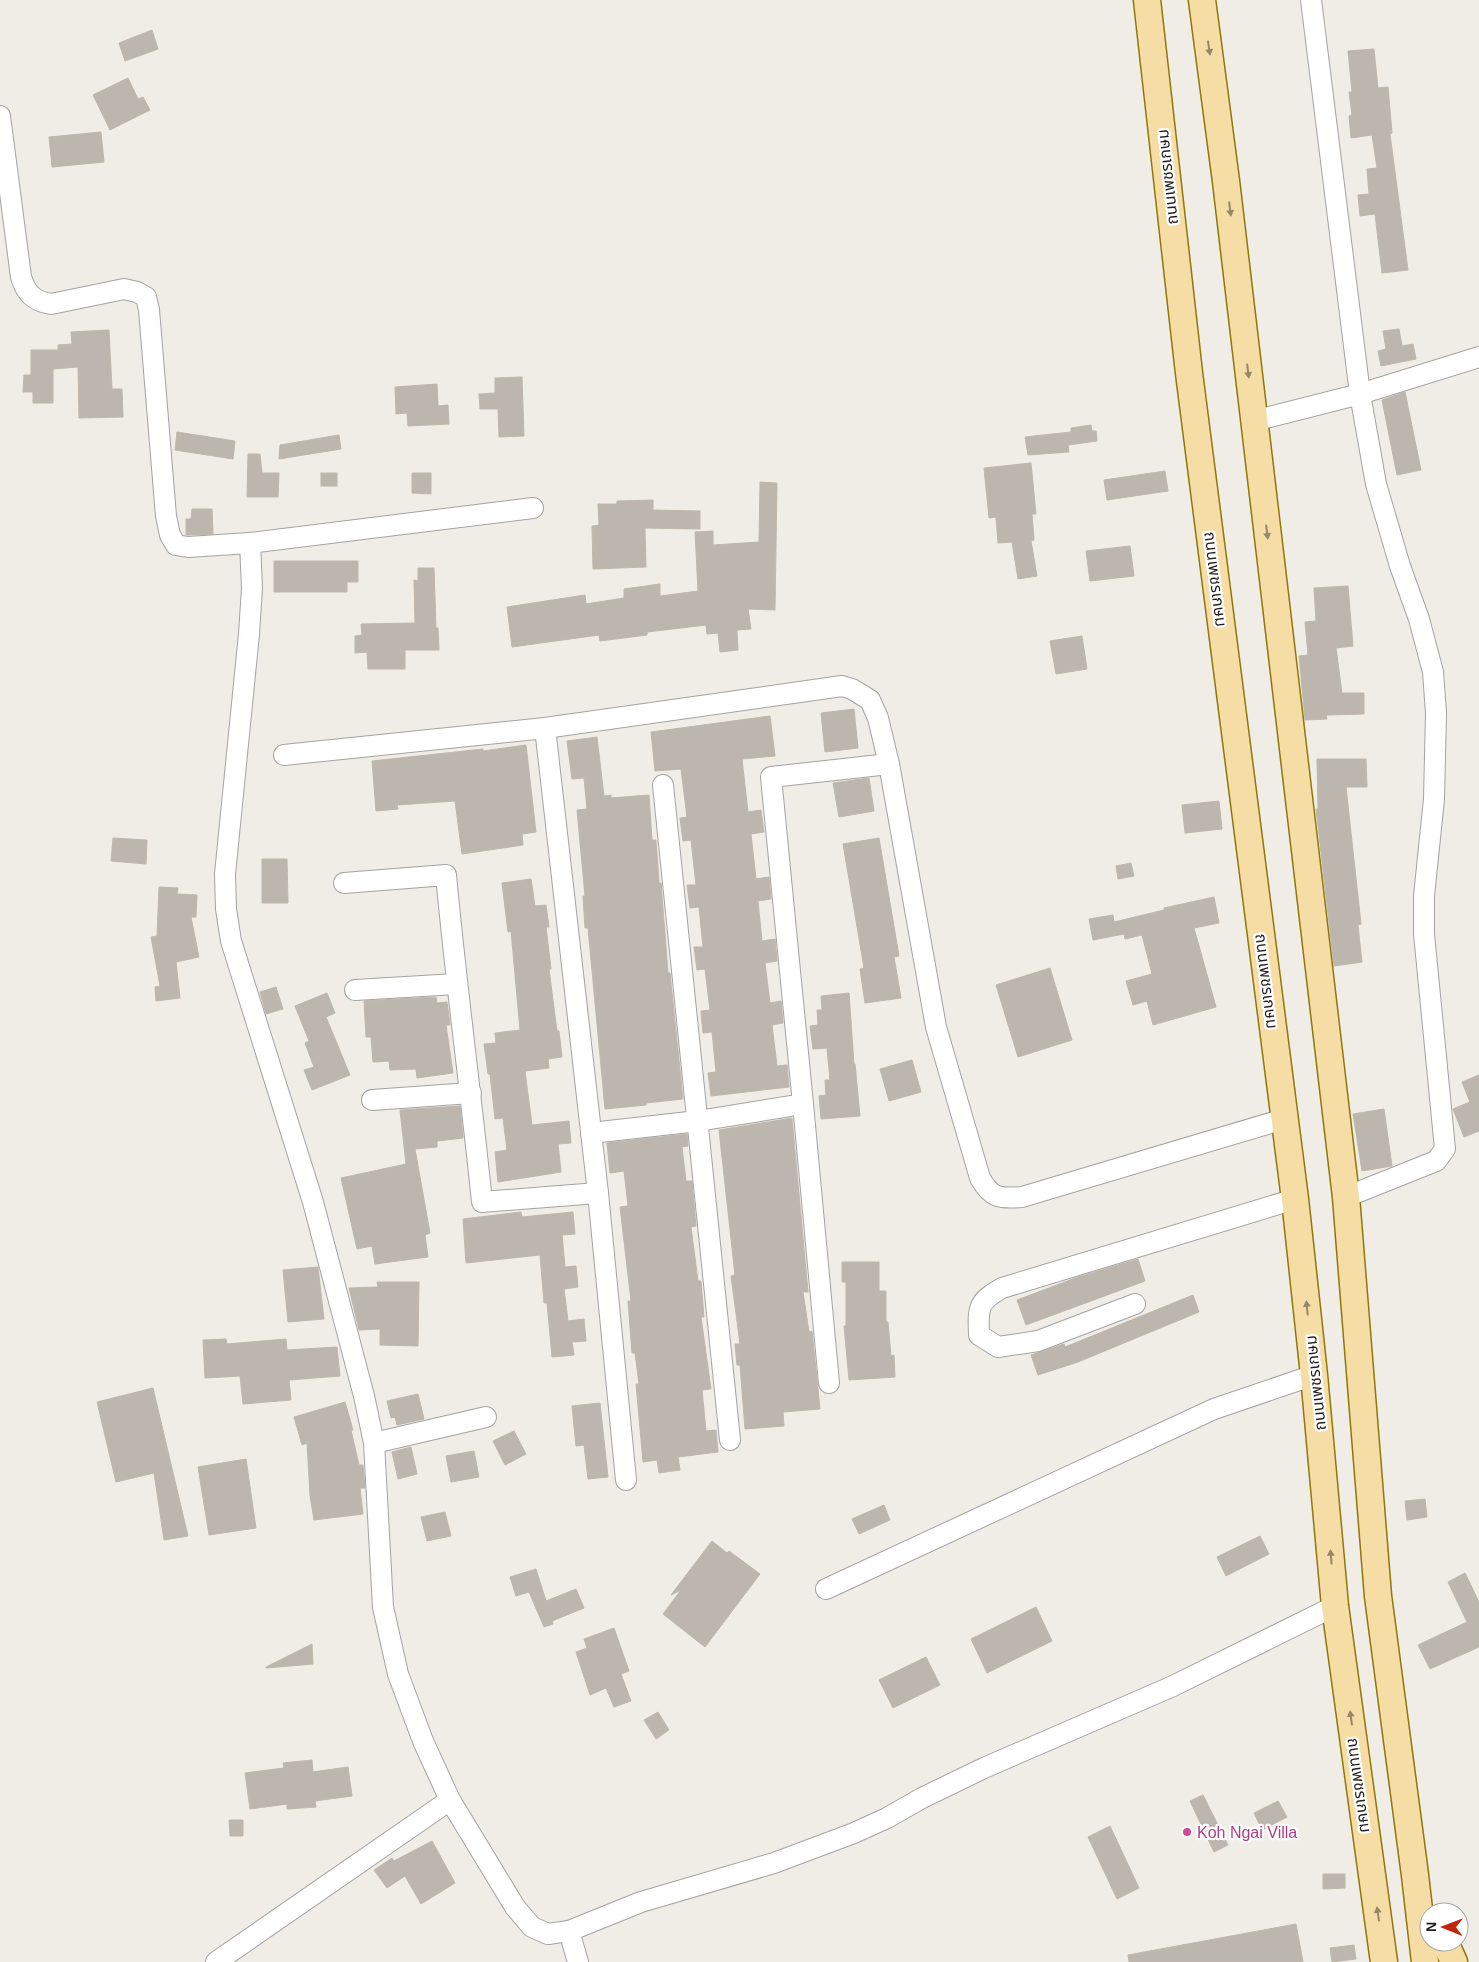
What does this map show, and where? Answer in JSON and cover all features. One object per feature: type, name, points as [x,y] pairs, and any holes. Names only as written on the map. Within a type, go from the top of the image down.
[{"type":"main road","name":"ถนนเพชรเกษม","points":[[1147,0],[1189,373],[1295,1199],[1314,1374],[1335,1606],[1384,1962]]},
{"type":"main road","points":[[1202,0],[1226,181],[1346,1197],[1378,1596],[1425,1962]]},
{"type":"main road","points":[[1415,1875],[1427,1902]]},
{"type":"street","points":[[1311,0],[1360,394],[1376,484],[1400,566],[1419,619],[1433,672],[1436,713],[1434,800],[1424,896],[1424,934],[1445,1149],[1436,1161],[1346,1197]]},
{"type":"street","points":[[0,116],[21,277],[26,292],[39,302],[51,304],[124,289],[137,292],[146,297],[150,310],[166,516],[170,536],[176,545],[188,547],[250,543],[533,508]]},
{"type":"street","points":[[1254,421],[1360,394],[1479,357]]},
{"type":"street","points":[[250,543],[252,563],[251,606],[226,864],[226,908],[231,941],[313,1202],[364,1396],[374,1443],[386,1617],[398,1674],[423,1741],[450,1800],[515,1907],[532,1927],[548,1934],[569,1931],[641,1902],[774,1862],[854,1834],[984,1768],[1173,1686],[1335,1606]]},
{"type":"street","points":[[284,755],[544,728],[842,686],[852,689],[870,700],[878,718],[889,764],[936,1028],[980,1178],[986,1188],[996,1196],[1008,1198],[1022,1197],[1284,1119]]},
{"type":"street","points":[[544,728],[598,1193],[626,1480]]},
{"type":"street","points":[[829,1383],[804,1104],[771,777],[889,764]]},
{"type":"street","points":[[662,785],[730,1440]]},
{"type":"street","points":[[344,883],[446,875],[456,984],[471,1093],[482,1202],[598,1193]]},
{"type":"street","points":[[355,990],[456,984]]},
{"type":"street","points":[[372,1100],[471,1093]]},
{"type":"street","points":[[591,1133],[698,1121],[804,1104]]},
{"type":"street","points":[[1135,1304],[1038,1341],[998,1347],[979,1335],[978,1312],[986,1297],[1002,1288],[1295,1199]]},
{"type":"street","points":[[826,1589],[1214,1409],[1314,1374]]},
{"type":"street","points":[[374,1443],[486,1417]]},
{"type":"street","points":[[216,1962],[450,1800]]},
{"type":"street","points":[[569,1931],[578,1962]]},
{"type":"building","points":[[152,30],[158,49],[125,61],[119,43]]},
{"type":"building","points":[[1374,49],[1378,88],[1388,87],[1392,133],[1390,134],[1408,270],[1382,273],[1375,214],[1360,216],[1358,195],[1369,194],[1367,169],[1377,168],[1372,135],[1351,138],[1349,116],[1352,115],[1349,92],[1352,92],[1348,51]]},
{"type":"building","points":[[128,78],[138,99],[143,97],[150,110],[110,130],[93,95]]},
{"type":"building","points":[[101,132],[104,162],[52,167],[49,137]]},
{"type":"building","points":[[1399,329],[1402,346],[1413,344],[1416,359],[1381,366],[1378,351],[1386,349],[1383,331]]},
{"type":"building","points":[[109,330],[112,389],[122,389],[123,417],[79,418],[78,367],[53,369],[53,403],[33,403],[33,392],[23,392],[24,375],[31,375],[31,350],[58,350],[58,345],[72,344],[71,332]]},
{"type":"building","points":[[522,377],[524,436],[499,437],[498,409],[480,409],[479,394],[495,393],[495,378]]},
{"type":"building","points":[[437,384],[438,406],[448,405],[449,424],[408,426],[407,413],[396,414],[395,387]]},
{"type":"building","points":[[1405,392],[1421,470],[1397,475],[1382,400]]},
{"type":"building","points":[[1091,425],[1092,431],[1096,431],[1097,441],[1068,445],[1069,452],[1028,455],[1025,437],[1071,432],[1071,428]]},
{"type":"building","points":[[177,432],[235,441],[233,459],[175,450]]},
{"type":"building","points":[[339,435],[341,449],[279,459],[280,445]]},
{"type":"building","points":[[248,454],[260,454],[262,473],[279,473],[278,497],[247,497]]},
{"type":"building","points":[[1031,463],[1036,514],[1032,514],[1034,540],[1031,541],[1037,576],[1018,579],[1012,542],[998,543],[996,517],[989,518],[984,468]]},
{"type":"building","points":[[1165,471],[1168,491],[1107,500],[1104,480]]},
{"type":"building","points":[[321,473],[337,473],[337,486],[321,486]]},
{"type":"building","points":[[412,473],[431,473],[431,494],[412,493]]},
{"type":"building","points":[[760,482],[777,483],[775,610],[748,609],[751,629],[737,630],[738,650],[720,652],[718,633],[707,634],[706,625],[647,632],[647,635],[600,641],[599,635],[512,647],[507,607],[585,595],[586,604],[624,598],[624,589],[660,584],[660,596],[698,591],[695,532],[713,531],[713,545],[759,542]]},
{"type":"building","points":[[653,500],[653,510],[700,511],[700,529],[645,528],[646,567],[593,569],[592,526],[599,525],[598,504],[617,504],[617,501]]},
{"type":"building","points":[[192,509],[212,509],[213,534],[186,535],[186,519],[191,519]]},
{"type":"building","points":[[1130,546],[1134,576],[1090,581],[1086,551]]},
{"type":"building","points":[[274,561],[358,561],[358,582],[347,582],[347,592],[274,592]]},
{"type":"building","points":[[418,568],[434,568],[436,628],[438,628],[439,650],[405,650],[405,669],[368,669],[367,652],[355,653],[355,636],[362,635],[361,624],[415,623],[414,580],[418,581]]},
{"type":"building","points":[[1348,586],[1353,646],[1336,648],[1342,693],[1364,693],[1364,714],[1326,715],[1327,719],[1305,720],[1299,656],[1308,655],[1305,622],[1316,621],[1314,588]]},
{"type":"building","points":[[1082,636],[1087,669],[1056,674],[1050,641]]},
{"type":"building","points":[[854,709],[858,748],[825,752],[821,713]]},
{"type":"building","points":[[770,716],[775,756],[742,759],[748,812],[761,810],[764,832],[751,834],[756,879],[769,877],[771,899],[758,901],[762,941],[775,939],[777,961],[765,963],[770,1003],[781,1001],[783,1023],[772,1025],[777,1066],[787,1065],[789,1087],[711,1096],[708,1073],[716,1072],[712,1032],[703,1033],[701,1011],[710,1010],[705,969],[697,970],[694,947],[703,947],[699,907],[690,908],[687,885],[696,885],[691,840],[683,841],[680,818],[687,817],[681,769],[655,771],[651,732]]},
{"type":"building","points":[[597,737],[604,796],[611,795],[611,798],[649,795],[652,840],[656,840],[659,883],[661,883],[668,973],[670,973],[683,1099],[605,1109],[588,928],[585,928],[583,896],[585,896],[577,810],[587,809],[584,778],[572,779],[567,741]]},
{"type":"building","points":[[526,745],[536,832],[522,834],[523,845],[462,854],[455,801],[397,805],[398,809],[376,811],[372,761],[483,749],[483,751]]},
{"type":"building","points":[[1317,759],[1366,759],[1367,787],[1346,787],[1361,924],[1358,925],[1362,962],[1334,966],[1316,809],[1318,809]]},
{"type":"building","points":[[869,778],[874,811],[839,817],[833,783]]},
{"type":"building","points":[[1219,801],[1222,829],[1185,833],[1182,805]]},
{"type":"building","points":[[113,838],[147,840],[146,864],[111,861]]},
{"type":"building","points":[[879,838],[899,956],[894,957],[901,998],[865,1003],[860,969],[864,968],[843,844]]},
{"type":"building","points":[[262,859],[287,859],[288,903],[262,903]]},
{"type":"building","points":[[1131,863],[1134,876],[1118,879],[1116,866]]},
{"type":"building","points":[[531,879],[535,906],[546,905],[549,927],[546,927],[551,969],[549,969],[562,1057],[548,1059],[549,1068],[525,1071],[532,1125],[569,1121],[571,1143],[558,1144],[561,1172],[498,1182],[495,1152],[507,1150],[503,1118],[495,1119],[490,1074],[488,1074],[484,1044],[496,1043],[495,1033],[520,1030],[511,931],[508,932],[502,883]]},
{"type":"building","points":[[159,887],[178,888],[177,894],[197,895],[196,917],[191,917],[199,957],[176,962],[180,998],[156,1001],[155,987],[160,986],[151,937],[157,936]]},
{"type":"building","points":[[1214,897],[1219,923],[1194,928],[1216,1007],[1153,1025],[1147,1001],[1133,1005],[1126,981],[1152,974],[1142,935],[1125,939],[1124,934],[1093,940],[1089,919],[1113,915],[1114,922]]},
{"type":"building","points":[[1050,968],[1072,1040],[1018,1057],[996,985]]},
{"type":"building","points":[[276,987],[283,1009],[266,1014],[260,992]]},
{"type":"building","points":[[327,993],[335,1013],[326,1017],[350,1075],[312,1090],[304,1070],[314,1067],[305,1043],[309,1041],[295,1006]]},
{"type":"building","points":[[849,993],[860,1116],[821,1119],[819,1096],[826,1095],[825,1080],[830,1080],[827,1048],[813,1049],[810,1026],[818,1025],[817,1010],[822,1010],[821,996]]},
{"type":"building","points":[[436,997],[437,1003],[447,1002],[450,1025],[446,1025],[453,1073],[417,1078],[416,1069],[390,1070],[389,1061],[373,1062],[371,1037],[366,1037],[364,1001]]},
{"type":"building","points":[[912,1060],[921,1092],[889,1101],[880,1069]]},
{"type":"building","points":[[1479,1075],[1479,1131],[1464,1137],[1453,1109],[1470,1102],[1462,1082]]},
{"type":"building","points":[[460,1106],[463,1138],[437,1141],[437,1147],[415,1149],[430,1233],[425,1235],[428,1257],[375,1264],[372,1246],[357,1249],[341,1178],[406,1164],[400,1110]]},
{"type":"building","points":[[1384,1109],[1392,1166],[1362,1171],[1353,1114]]},
{"type":"building","points":[[792,1118],[808,1292],[803,1292],[809,1332],[812,1331],[820,1409],[783,1412],[784,1426],[745,1429],[740,1365],[737,1365],[735,1344],[740,1344],[731,1276],[735,1275],[719,1130]]},
{"type":"building","points":[[687,1134],[688,1146],[682,1147],[686,1181],[692,1181],[696,1226],[691,1227],[698,1281],[701,1281],[704,1317],[701,1317],[711,1389],[702,1390],[706,1431],[716,1430],[718,1452],[678,1457],[680,1470],[659,1473],[657,1460],[643,1462],[636,1384],[639,1384],[635,1353],[632,1353],[628,1301],[631,1301],[620,1207],[628,1206],[624,1171],[610,1173],[607,1143]]},
{"type":"building","points":[[521,1212],[522,1217],[573,1212],[575,1234],[562,1235],[565,1267],[576,1266],[578,1287],[564,1289],[568,1321],[584,1319],[586,1341],[572,1342],[574,1355],[552,1357],[547,1303],[544,1303],[540,1255],[466,1263],[463,1219]]},
{"type":"building","points":[[1138,1259],[1145,1281],[1026,1325],[1017,1300],[1078,1277]]},
{"type":"building","points":[[842,1262],[879,1262],[879,1291],[886,1291],[886,1322],[888,1322],[891,1356],[894,1355],[895,1377],[849,1380],[844,1326],[846,1326],[846,1282],[842,1282]]},
{"type":"building","points":[[318,1267],[324,1319],[288,1322],[283,1270]]},
{"type":"building","points":[[377,1282],[419,1282],[418,1346],[380,1345],[380,1329],[359,1330],[349,1288],[378,1287]]},
{"type":"building","points":[[1193,1295],[1199,1312],[1078,1362],[1038,1375],[1031,1355],[1064,1344],[1065,1347]]},
{"type":"building","points":[[226,1339],[227,1344],[286,1339],[287,1350],[337,1347],[340,1376],[289,1380],[291,1400],[243,1404],[240,1376],[205,1378],[203,1340]]},
{"type":"building","points":[[153,1388],[188,1536],[164,1540],[154,1473],[116,1482],[97,1402]]},
{"type":"building","points":[[418,1394],[424,1419],[397,1425],[395,1417],[391,1418],[387,1401]]},
{"type":"building","points":[[345,1402],[353,1430],[351,1430],[359,1465],[363,1465],[365,1488],[360,1488],[363,1514],[314,1520],[310,1495],[307,1443],[302,1445],[294,1417]]},
{"type":"building","points":[[600,1403],[608,1477],[588,1479],[584,1445],[576,1446],[572,1406]]},
{"type":"building","points":[[514,1431],[526,1454],[505,1465],[493,1441]]},
{"type":"building","points":[[411,1447],[417,1474],[398,1479],[392,1452]]},
{"type":"building","points":[[474,1451],[479,1477],[451,1482],[446,1456]]},
{"type":"building","points":[[246,1459],[256,1528],[209,1535],[198,1467]]},
{"type":"building","points":[[1425,1499],[1427,1517],[1407,1520],[1405,1501]]},
{"type":"building","points":[[884,1505],[890,1520],[859,1534],[852,1519]]},
{"type":"building","points":[[445,1512],[451,1536],[427,1541],[421,1517]]},
{"type":"building","points":[[1260,1536],[1269,1554],[1226,1576],[1217,1557]]},
{"type":"building","points":[[712,1541],[760,1574],[705,1647],[663,1614],[681,1590],[671,1595]]},
{"type":"building","points":[[536,1569],[546,1601],[576,1589],[584,1608],[552,1621],[553,1624],[544,1627],[529,1592],[516,1596],[510,1577]]},
{"type":"building","points":[[1465,1573],[1479,1602],[1479,1647],[1430,1669],[1418,1645],[1467,1622],[1448,1582]]},
{"type":"building","points":[[1036,1607],[1052,1641],[987,1673],[971,1639]]},
{"type":"building","points":[[614,1628],[629,1671],[621,1674],[631,1701],[614,1707],[606,1688],[590,1695],[576,1652],[587,1648],[584,1639]]},
{"type":"building","points":[[312,1644],[313,1664],[266,1668],[266,1667]]},
{"type":"building","points":[[926,1657],[940,1685],[893,1708],[879,1680]]},
{"type":"building","points":[[658,1712],[669,1730],[656,1739],[644,1720]]},
{"type":"building","points":[[312,1760],[313,1772],[348,1767],[352,1796],[315,1801],[316,1807],[287,1809],[287,1804],[250,1809],[245,1773],[284,1768],[283,1763]]},
{"type":"building","points":[[1203,1795],[1228,1845],[1214,1852],[1190,1801]]},
{"type":"building","points":[[1278,1801],[1287,1817],[1262,1830],[1254,1813]]},
{"type":"building","points":[[229,1820],[243,1820],[243,1836],[230,1836]]},
{"type":"building","points":[[1110,1826],[1139,1888],[1117,1899],[1088,1837]]},
{"type":"building","points":[[432,1841],[455,1883],[421,1904],[405,1876],[387,1888],[374,1870],[392,1858],[394,1861]]},
{"type":"building","points":[[1323,1874],[1345,1874],[1345,1888],[1323,1889]]},
{"type":"building","points":[[1296,1924],[1303,1962],[1129,1962],[1128,1955]]},
{"type":"building","points":[[1354,1945],[1356,1959],[1332,1962],[1330,1948]]},
{"type":"place","name":"Koh Ngai Villa","points":[[1187,1832]]}]
